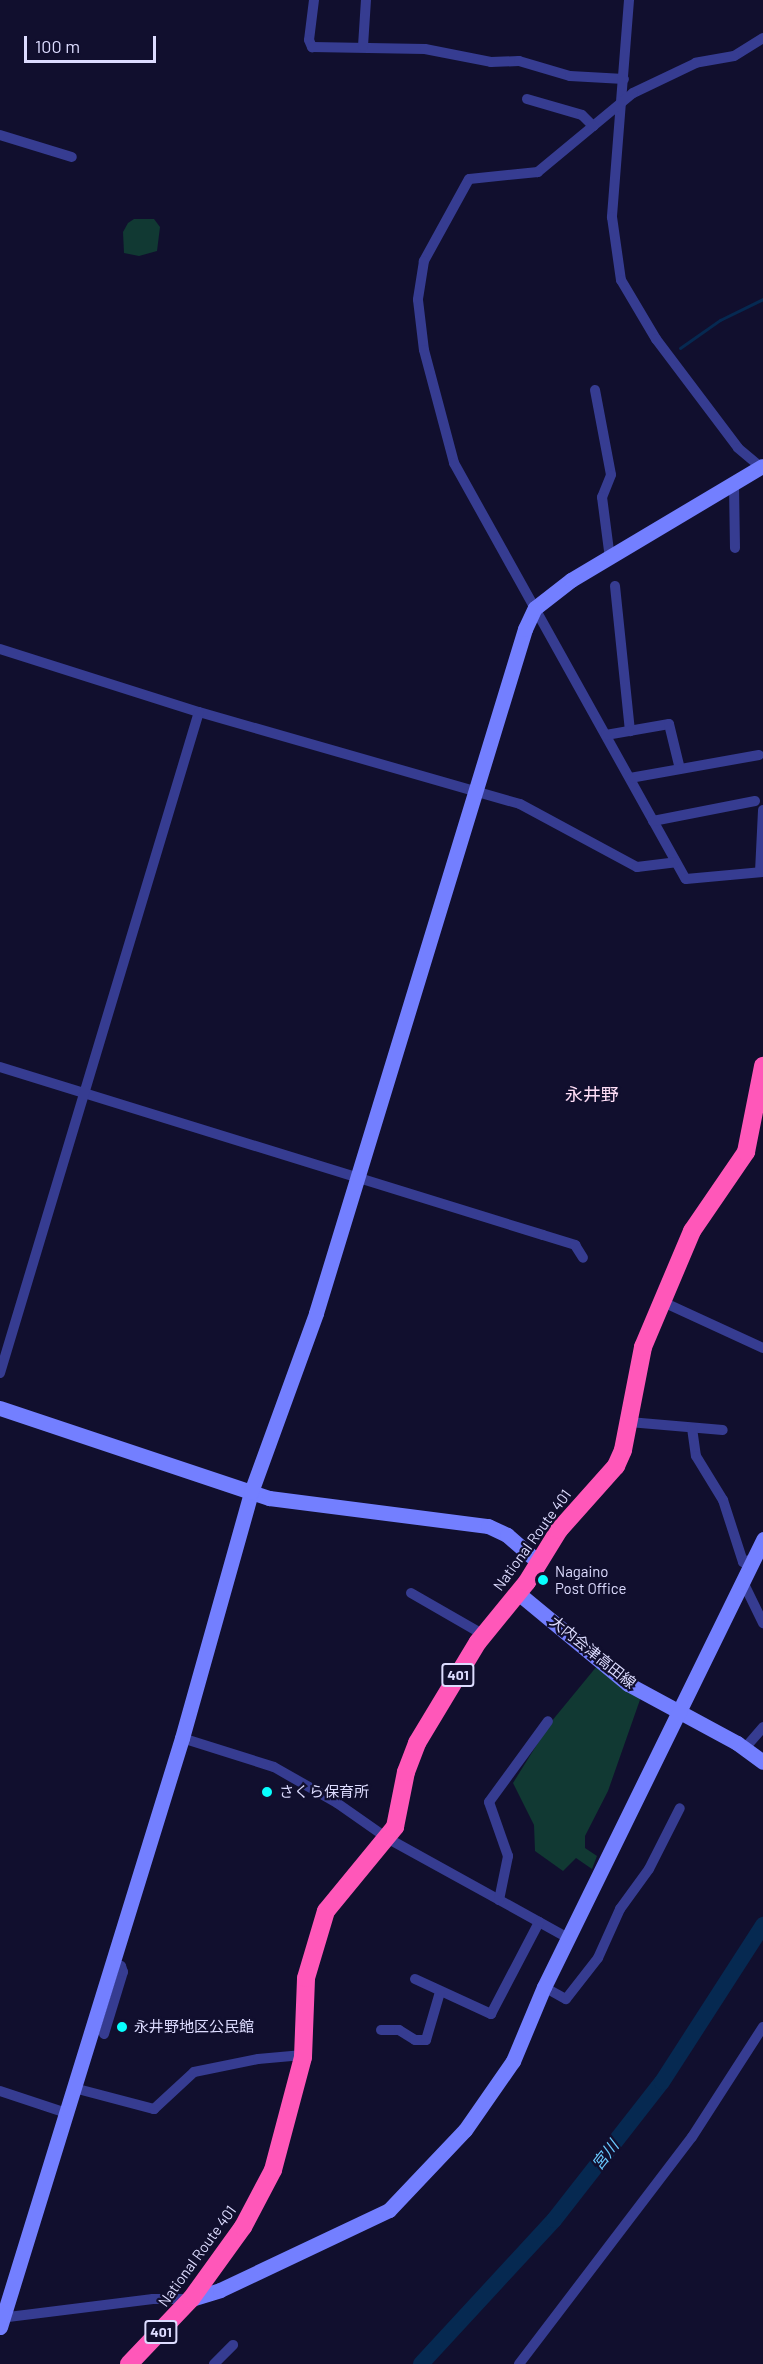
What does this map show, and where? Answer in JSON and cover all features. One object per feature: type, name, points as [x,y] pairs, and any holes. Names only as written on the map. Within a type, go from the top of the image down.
[{"type":"highway","name":"National Route 401","points":[[129,2364],[191,2299],[243,2227],[273,2170],[287,2128],[303,2055],[306,1978],[321,1923],[330,1905],[398,1822],[406,1772],[417,1743],[484,1635],[518,1593],[559,1530],[616,1466],[629,1422],[637,1367],[692,1231],[746,1152],[763,1066]]},
{"type":"street","points":[[314,0],[309,40],[312,47],[363,46],[443,51],[490,62],[527,62],[570,76],[624,79]]},
{"type":"street","points":[[363,46],[366,0]]},
{"type":"street","points":[[629,0],[612,217],[621,280],[656,339],[738,448],[762,467],[571,580],[535,608],[525,629],[473,792],[316,1313],[251,1492],[182,1738],[1,2320],[153,2299],[191,2299],[220,2290],[389,2210],[419,2183],[465,2130],[501,2080],[763,1539]]},
{"type":"street","points":[[763,38],[734,56],[696,63],[662,77],[628,96],[621,106],[538,172],[469,179],[424,261],[418,300],[424,350],[454,463],[686,879],[761,872],[763,810]]},
{"type":"street","points":[[526,99],[582,115],[593,126]]},
{"type":"street","points":[[0,135],[72,157]]},
{"type":"street","points":[[595,390],[611,475],[602,497],[610,559]]},
{"type":"street","points":[[734,484],[735,548]]},
{"type":"street","points":[[615,586],[630,731]]},
{"type":"street","points":[[0,649],[199,712],[473,792],[546,816],[637,867],[676,862]]},
{"type":"street","points":[[0,1373],[199,712]]},
{"type":"street","points":[[606,735],[669,724],[680,769]]},
{"type":"street","points":[[630,778],[759,755]]},
{"type":"street","points":[[653,821],[755,801]]},
{"type":"street","points":[[0,1067],[575,1245],[582,1258]]},
{"type":"street","points":[[663,1302],[763,1348]]},
{"type":"street","points":[[0,1408],[269,1498],[488,1526],[507,1535],[538,1562]]},
{"type":"street","points":[[629,1422],[723,1430]]},
{"type":"street","points":[[692,1428],[696,1456],[723,1500],[743,1562],[753,1559]]},
{"type":"street","points":[[743,1582],[763,1623]]},
{"type":"street","points":[[411,1593],[484,1635]]},
{"type":"street","name":"大内会津高田線","points":[[518,1593],[628,1684],[679,1710],[763,1762]]},
{"type":"street","points":[[500,1900],[508,1856],[489,1802],[548,1720]]},
{"type":"street","points":[[745,1749],[763,1727]]},
{"type":"street","points":[[182,1738],[266,1763],[337,1803],[387,1838],[568,1938]]},
{"type":"street","points":[[544,1988],[566,1999],[598,1958],[620,1909],[649,1869],[680,1808]]},
{"type":"street","points":[[415,1978],[440,1992],[490,2014],[539,1922]]},
{"type":"street","points":[[104,2034],[123,1972],[121,1966],[111,1964]]},
{"type":"street","points":[[381,2030],[399,2030],[415,2040],[426,2040],[440,1992]]},
{"type":"street","points":[[519,2364],[692,2137],[763,2027]]},
{"type":"street","points":[[74,2088],[154,2109],[194,2072],[303,2055]]},
{"type":"street","points":[[0,2091],[66,2113]]},
{"type":"street","points":[[214,2364],[233,2345]]},
{"type":"green space","points":[[134,219],[154,219],[160,227],[157,251],[139,256],[124,253],[123,232],[128,223]]},
{"type":"green space","points":[[597,1666],[642,1694],[608,1791],[585,1836],[585,1848],[597,1856],[592,1869],[576,1858],[563,1871],[535,1851],[534,1825],[513,1783],[551,1722]]},
{"type":"waterway","points":[[680,348],[720,320],[763,299]]},
{"type":"waterway","name":"宮川","points":[[421,2364],[554,2220],[662,2082],[763,1925]]},
{"type":"place","name":"Nagaino Post Office","points":[[543,1580]]},
{"type":"place","name":"さくら保育所","points":[[267,1792]]},
{"type":"place","name":"永井野地区公民館","points":[[122,2027]]},
{"type":"district","name":"永井野","points":[[592,1094]]}]
